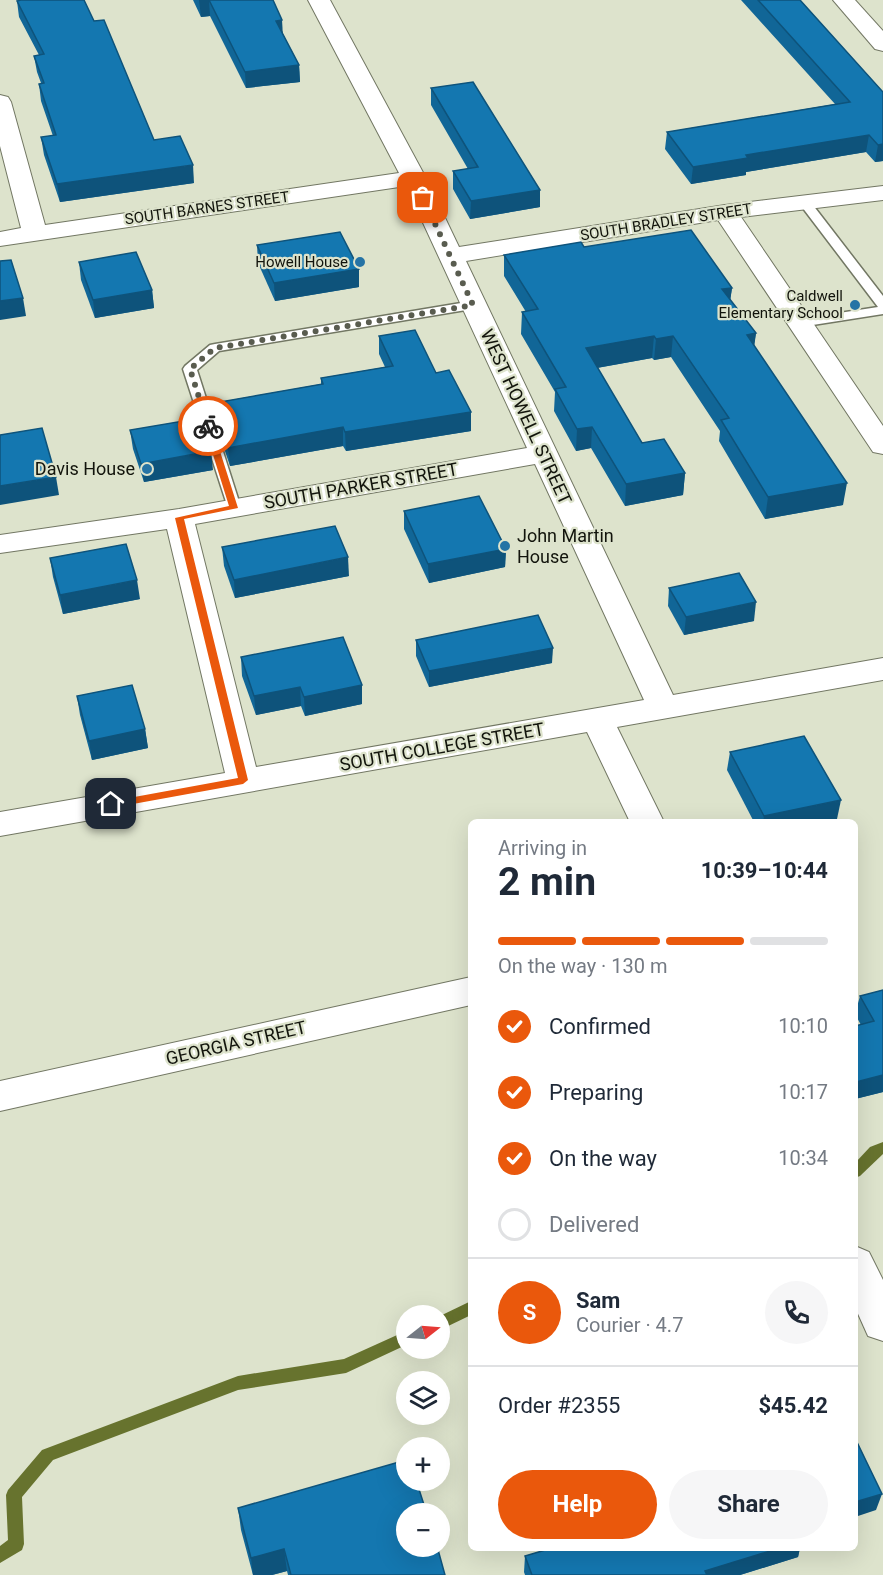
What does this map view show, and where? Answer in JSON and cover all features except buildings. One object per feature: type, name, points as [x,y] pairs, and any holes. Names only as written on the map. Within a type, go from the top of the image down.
[{"type":"street","name":"WEST HOWELL STREET","points":[[320,0],[414,178],[664,708]]},
{"type":"street","points":[[844,0],[883,44]]},
{"type":"street","points":[[0,102],[35,234]]},
{"type":"street","name":"SOUTH BARNES STREET","points":[[0,239],[414,178]]},
{"type":"street","name":"SOUTH BRADLEY STREET","points":[[450,256],[725,212],[883,193]]},
{"type":"street","points":[[725,212],[883,446]]},
{"type":"street","name":"SOUTH PARKER STREET","points":[[0,544],[179,518],[544,454]]},
{"type":"street","points":[[179,518],[243,780]]},
{"type":"street","name":"SOUTH COLLEGE STREET","points":[[0,824],[243,780],[598,721],[883,669]]},
{"type":"street","points":[[598,721],[646,819]]},
{"type":"street","name":"GEORGIA STREET","points":[[0,1096],[468,992]]},
{"type":"street","points":[[858,1270],[883,1323]]},
{"type":"lane","points":[[805,203],[883,305]]},
{"type":"lane","points":[[234,508],[190,369],[215,348],[473,305]]},
{"type":"lane","points":[[800,323],[883,310]]},
{"type":"waterway","points":[[858,1169],[875,1151],[883,1148]]},
{"type":"waterway","points":[[450,1318],[468,1309]]},
{"type":"waterway","points":[[0,1555],[16,1544],[14,1495],[48,1455],[238,1383],[346,1366],[396,1343]]},
{"type":"way so far","points":[[208,426],[190,369],[215,348],[473,305],[423,198]]},
{"type":"place","name":"Howell House","points":[[360,262]]},
{"type":"place","name":"Caldwell Elementary School","points":[[855,305]]},
{"type":"place","name":"Davis House","points":[[147,469]]},
{"type":"place","name":"John Martin House","points":[[505,546]]},
{"type":"route","points":[[111,804],[243,780],[179,518],[234,508],[208,426]]}]
